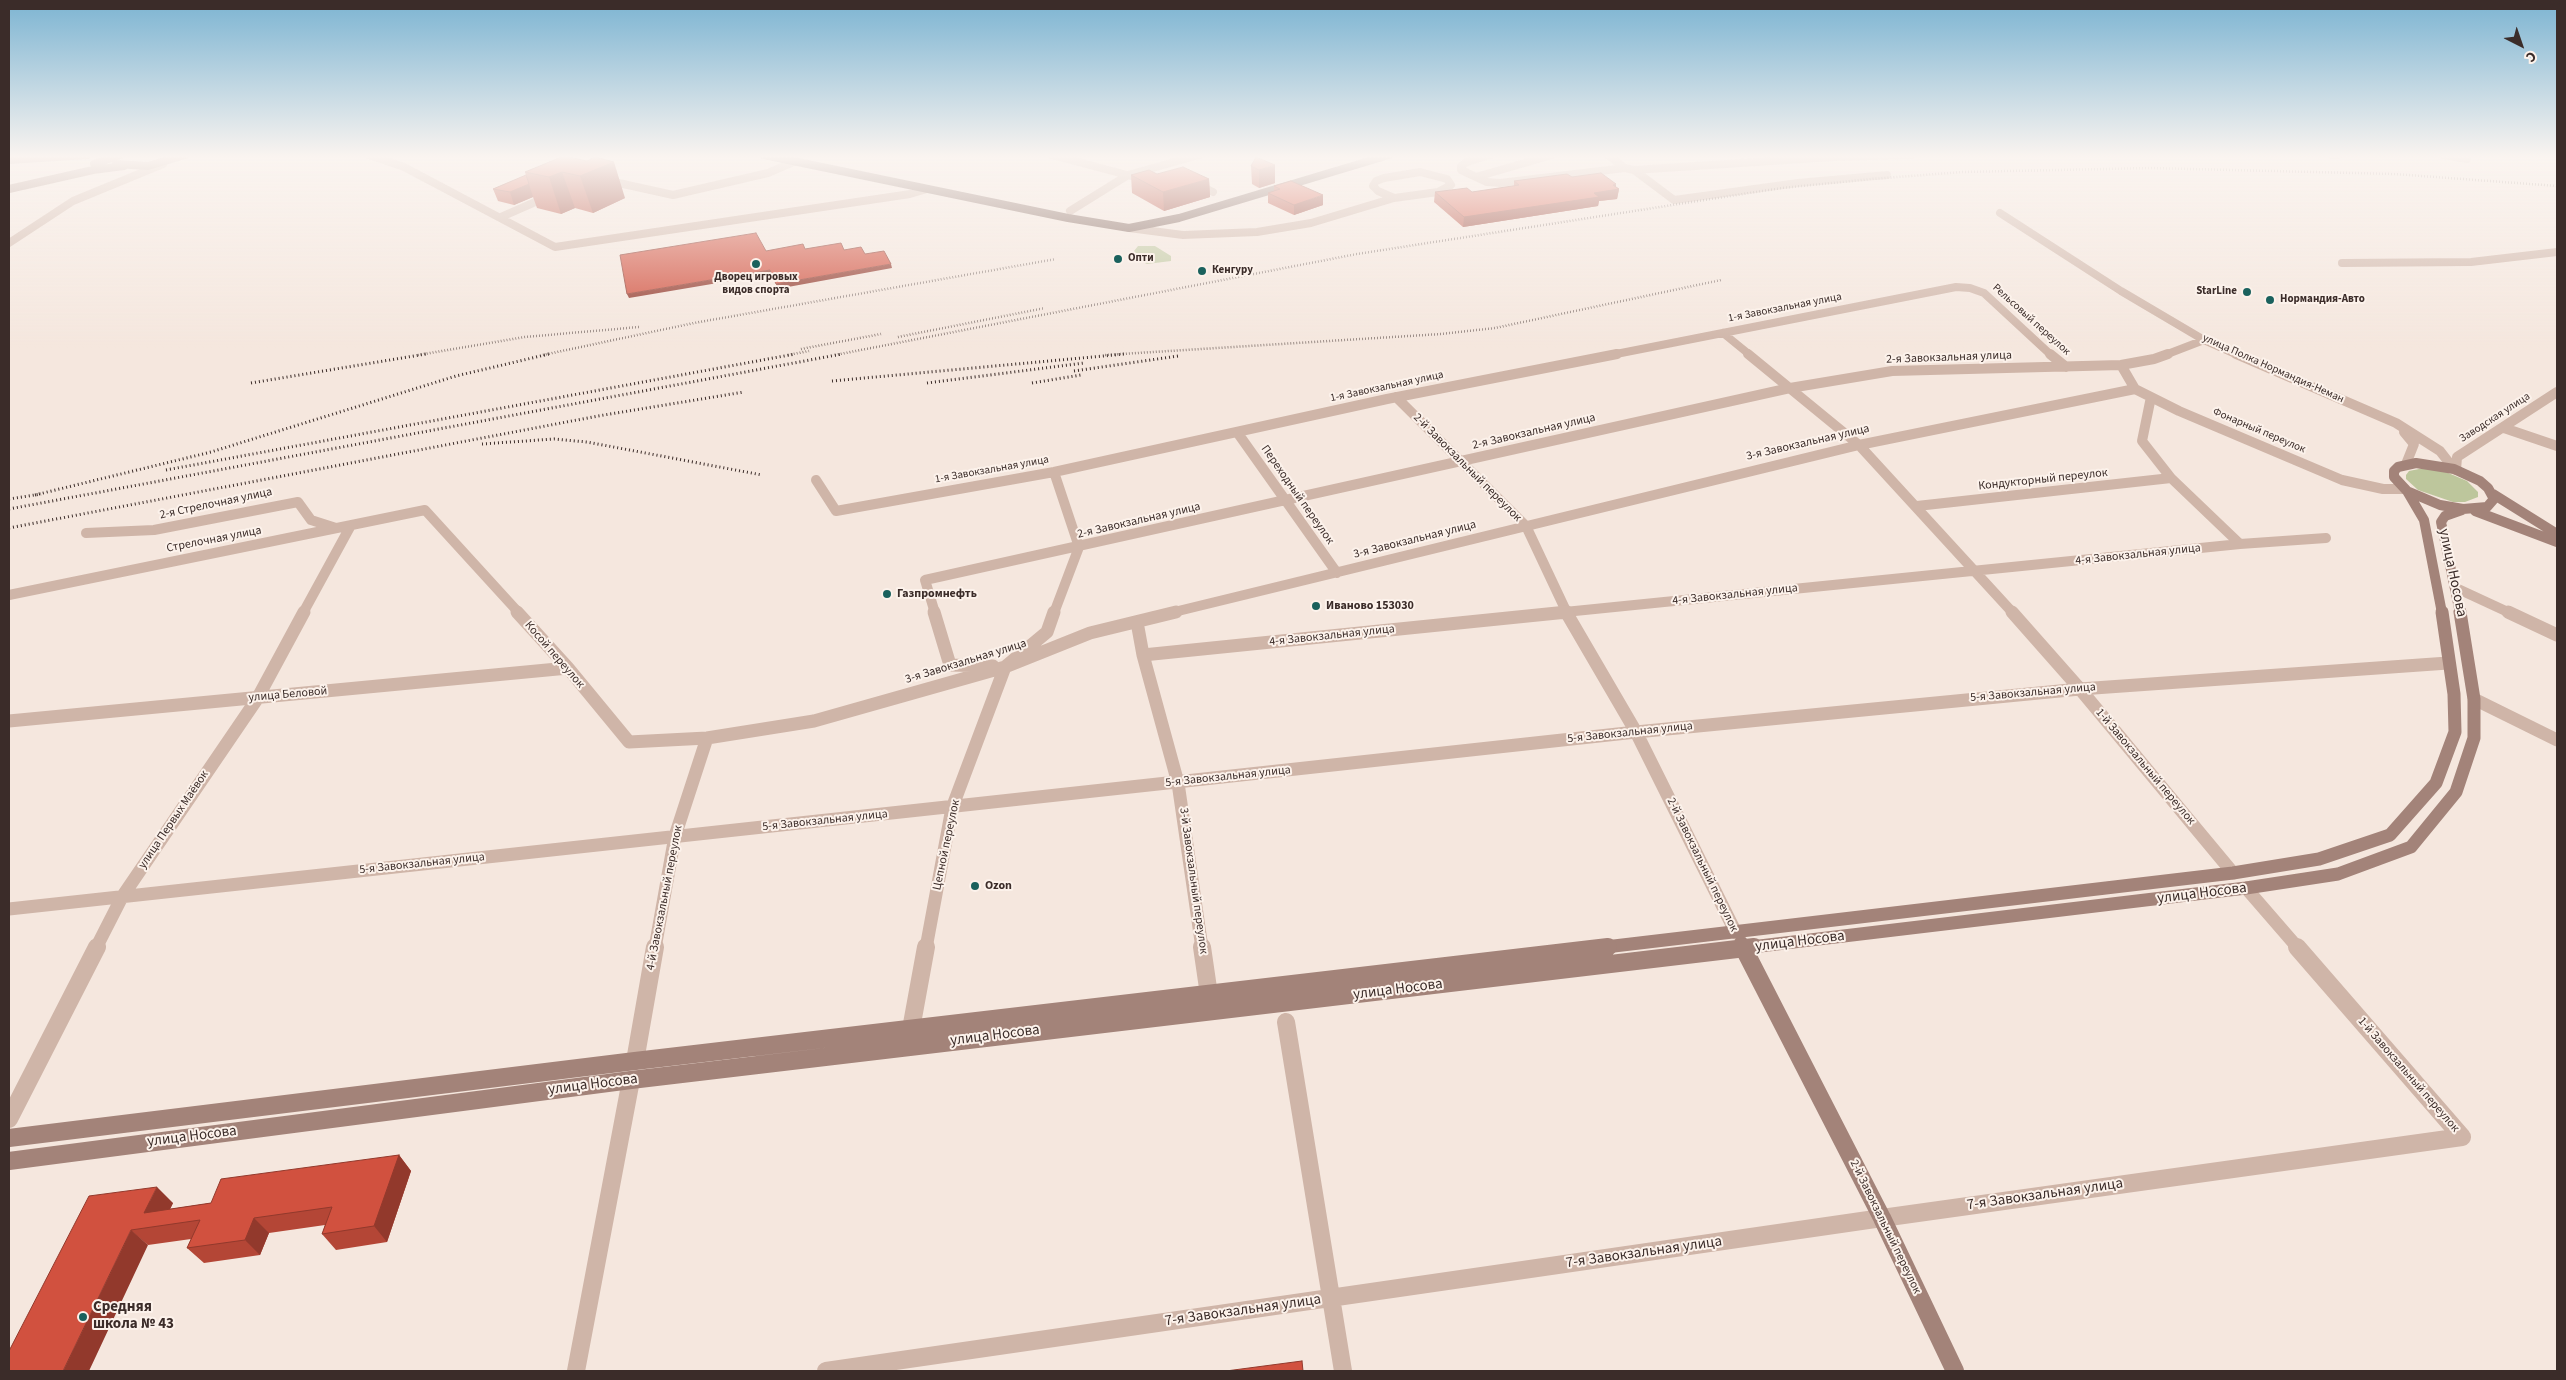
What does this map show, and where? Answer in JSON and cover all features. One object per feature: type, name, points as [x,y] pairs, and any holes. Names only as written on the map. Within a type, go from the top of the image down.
[{"type":"main road","points":[[1075,219],[1093,223],[1129,225],[1152,219]]},
{"type":"main road","points":[[1105,219],[1129,225]]},
{"type":"main road","points":[[1143,226],[1163,222]]},
{"type":"main road","points":[[2406,464],[2428,464],[2455,470],[2480,481],[2493,494],[2557,534]]},
{"type":"main road","name":"улица Носова","points":[[9,1138],[634,1061],[1209,995],[2233,873],[2319,858],[2390,835],[2436,783],[2455,732],[2454,694],[2438,584],[2424,520],[2406,490],[2394,477],[2394,471],[2406,464]]},
{"type":"main road","points":[[2406,490],[2440,505],[2495,517],[2557,542]]},
{"type":"main road","points":[[2466,510],[2479,509],[2492,504],[2493,494]]},
{"type":"main road","name":"улица Носова","points":[[9,1161],[906,1046],[1744,949],[2246,888],[2338,874],[2410,847],[2456,792],[2474,738],[2474,699],[2456,588],[2441,522],[2445,516],[2466,510]]},
{"type":"main road","points":[[2438,584],[2456,588]]},
{"type":"main road","points":[[2454,694],[2474,699]]},
{"type":"main road","name":"1-й Завокзальный переулок","points":[[2233,873],[2246,888]]},
{"type":"main road","name":"2-й Завокзальный переулок","points":[[1736,932],[1882,1218],[1955,1371]]},
{"type":"main road","points":[[1209,995],[1212,1011]]},
{"type":"main road","points":[[906,1046],[911,1029]]},
{"type":"main road","points":[[631,1080],[634,1061]]},
{"type":"street","points":[[9,243],[45,219]]},
{"type":"street","points":[[505,219],[555,247],[740,219]]},
{"type":"street","points":[[1164,232],[1161,230],[1163,222],[1170,219]]},
{"type":"street","points":[[1164,232],[1175,219]]},
{"type":"street","points":[[1179,219],[1185,228],[1225,234]]},
{"type":"street","points":[[1129,225],[1164,232],[1225,234],[1291,228],[1321,219]]},
{"type":"street","name":"улица Полка Нормандия-Неман","points":[[2010,219],[2121,291],[2204,340],[2396,423],[2440,451],[2455,470]]},
{"type":"street","points":[[1129,225],[1143,226],[1164,232]]},
{"type":"street","points":[[2342,263],[2471,262],[2557,252]]},
{"type":"street","name":"1-я Завокзальная улица","points":[[816,480],[836,511],[1054,472],[1396,397],[1956,287],[1980,291]]},
{"type":"street","name":"Рельсовый переулок","points":[[1980,291],[2066,367]]},
{"type":"street","name":"1-й Завокзальный переулок","points":[[1723,333],[1859,444],[2080,688],[2233,873]]},
{"type":"street","name":"2-я Завокзальная улица","points":[[1005,667],[950,665],[925,580],[1790,388],[1892,371],[2121,365],[2154,358],[2204,340]]},
{"type":"street","points":[[2121,365],[2135,389]]},
{"type":"street","name":"Фонарный переулок","points":[[2135,389],[2179,411],[2342,480],[2383,489],[2406,490]]},
{"type":"street","name":"3-я Завокзальная улица","points":[[708,738],[814,721],[1005,667],[1090,634],[1859,444],[2135,389]]},
{"type":"street","name":"Заводская улица","points":[[2455,470],[2457,457],[2557,392]]},
{"type":"street","name":"2-й Завокзальный переулок","points":[[1396,397],[1526,526],[1566,612],[1636,732],[1736,932]]},
{"type":"street","points":[[2151,397],[2142,440],[2171,478],[2240,544]]},
{"type":"street","name":"улица Полка Нормандия-Неман","points":[[2396,423],[2414,444],[2406,464]]},
{"type":"street","points":[[2504,428],[2557,446]]},
{"type":"street","name":"Переходный переулок","points":[[1237,432],[1337,573]]},
{"type":"street","points":[[1005,667],[1047,632],[1079,547],[1054,472]]},
{"type":"street","name":"Кондукторный переулок","points":[[1917,506],[2171,478]]},
{"type":"street","name":"2-я Стрелочная улица","points":[[86,533],[154,530],[298,502],[311,520],[344,528]]},
{"type":"street","name":"Стрелочная улица","points":[[9,595],[425,510]]},
{"type":"street","name":"Косой переулок","points":[[425,510],[568,668],[629,742],[708,738]]},
{"type":"street","name":"улица Первых Маёвок","points":[[9,1119],[122,898],[256,698],[344,528]]},
{"type":"street","name":"4-я Завокзальная улица","points":[[1143,655],[2240,544],[2326,538]]},
{"type":"street","points":[[2456,588],[2557,635]]},
{"type":"street","name":"3-й Завокзальный переулок","points":[[1138,622],[1143,655],[1178,783],[1209,995]]},
{"type":"street","name":"5-я Завокзальная улица","points":[[9,909],[676,836],[952,808],[1636,732],[2080,688],[2448,662]]},
{"type":"street","name":"Цепной переулок","points":[[911,1029],[952,808],[1005,667]]},
{"type":"street","name":"улица Беловой","points":[[9,721],[568,668]]},
{"type":"street","points":[[2474,699],[2557,740]]},
{"type":"street","name":"4-й Завокзальный переулок","points":[[634,1061],[676,836],[708,738]]},
{"type":"street","name":"1-й Завокзальный переулок","points":[[2246,888],[2462,1137]]},
{"type":"street","points":[[1286,1022],[1343,1371]]},
{"type":"street","points":[[576,1371],[631,1080]]},
{"type":"street","name":"7-я Завокзальная улица","points":[[826,1371],[1882,1218],[2462,1137]]},
{"type":"green space","points":[[1138,246],[1155,246],[1171,256],[1171,261],[1147,264],[1140,261],[1134,251]]},
{"type":"green space","points":[[2424,468],[2446,472],[2467,481],[2478,492],[2478,497],[2465,502],[2453,502],[2418,490],[2406,479],[2406,475],[2409,471]]},
{"type":"building","name":"Дворец игровых видов спорта","points":[[756,233],[766,251],[803,244],[805,249],[841,243],[844,250],[861,247],[865,254],[884,251],[891,264],[776,284],[770,270],[627,294],[620,255]]},
{"type":"building","points":[[399,1155],[374,1226],[322,1234],[332,1207],[254,1218],[245,1240],[187,1248],[200,1220],[131,1230],[63,1371],[9,1371],[9,1351],[89,1196],[157,1187],[144,1213],[211,1203],[221,1179]]},
{"type":"building","points":[[1302,1361],[1303,1371],[1226,1371]]},
{"type":"railway","points":[[835,355],[1357,254],[1580,219]]},
{"type":"railway","points":[[543,355],[694,323],[1056,259]]},
{"type":"railway","points":[[1105,355],[1441,334],[1495,328],[1721,280]]},
{"type":"railway","points":[[898,337],[1045,308]]},
{"type":"railway","points":[[418,355],[525,337],[639,327]]},
{"type":"railway","points":[[801,349],[881,334]]},
{"type":"railway","points":[[788,355],[809,351]]},
{"type":"railway","points":[[251,383],[426,354]]},
{"type":"railway","points":[[36,495],[211,452],[456,376],[549,354]]},
{"type":"railway","points":[[166,470],[795,354]]},
{"type":"railway","points":[[9,509],[842,354]]},
{"type":"railway","points":[[832,381],[1125,354]]},
{"type":"railway","points":[[1074,371],[1178,356]]},
{"type":"railway","points":[[927,383],[1084,363]]},
{"type":"railway","points":[[1032,383],[1081,375]]},
{"type":"railway","points":[[9,528],[598,416],[744,392]]},
{"type":"railway","points":[[482,444],[554,439],[587,442],[762,475]]},
{"type":"railway","points":[[36,495],[41,494]]},
{"type":"railway","points":[[9,499],[36,495]]},
{"type":"place","name":"Опти","points":[[1118,259]]},
{"type":"place","name":"Дворец игровых видов спорта","points":[[756,264]]},
{"type":"place","name":"Кенгуру","points":[[1202,271]]},
{"type":"place","name":"StarLine","points":[[2247,292]]},
{"type":"place","name":"Нормандия-Авто","points":[[2270,300]]},
{"type":"place","name":"Газпромнефть","points":[[887,594]]},
{"type":"place","name":"Иваново 153030","points":[[1316,606]]},
{"type":"place","name":"Ozon","points":[[975,886]]},
{"type":"place","name":"Средняя школа № 43","points":[[83,1317]]}]
